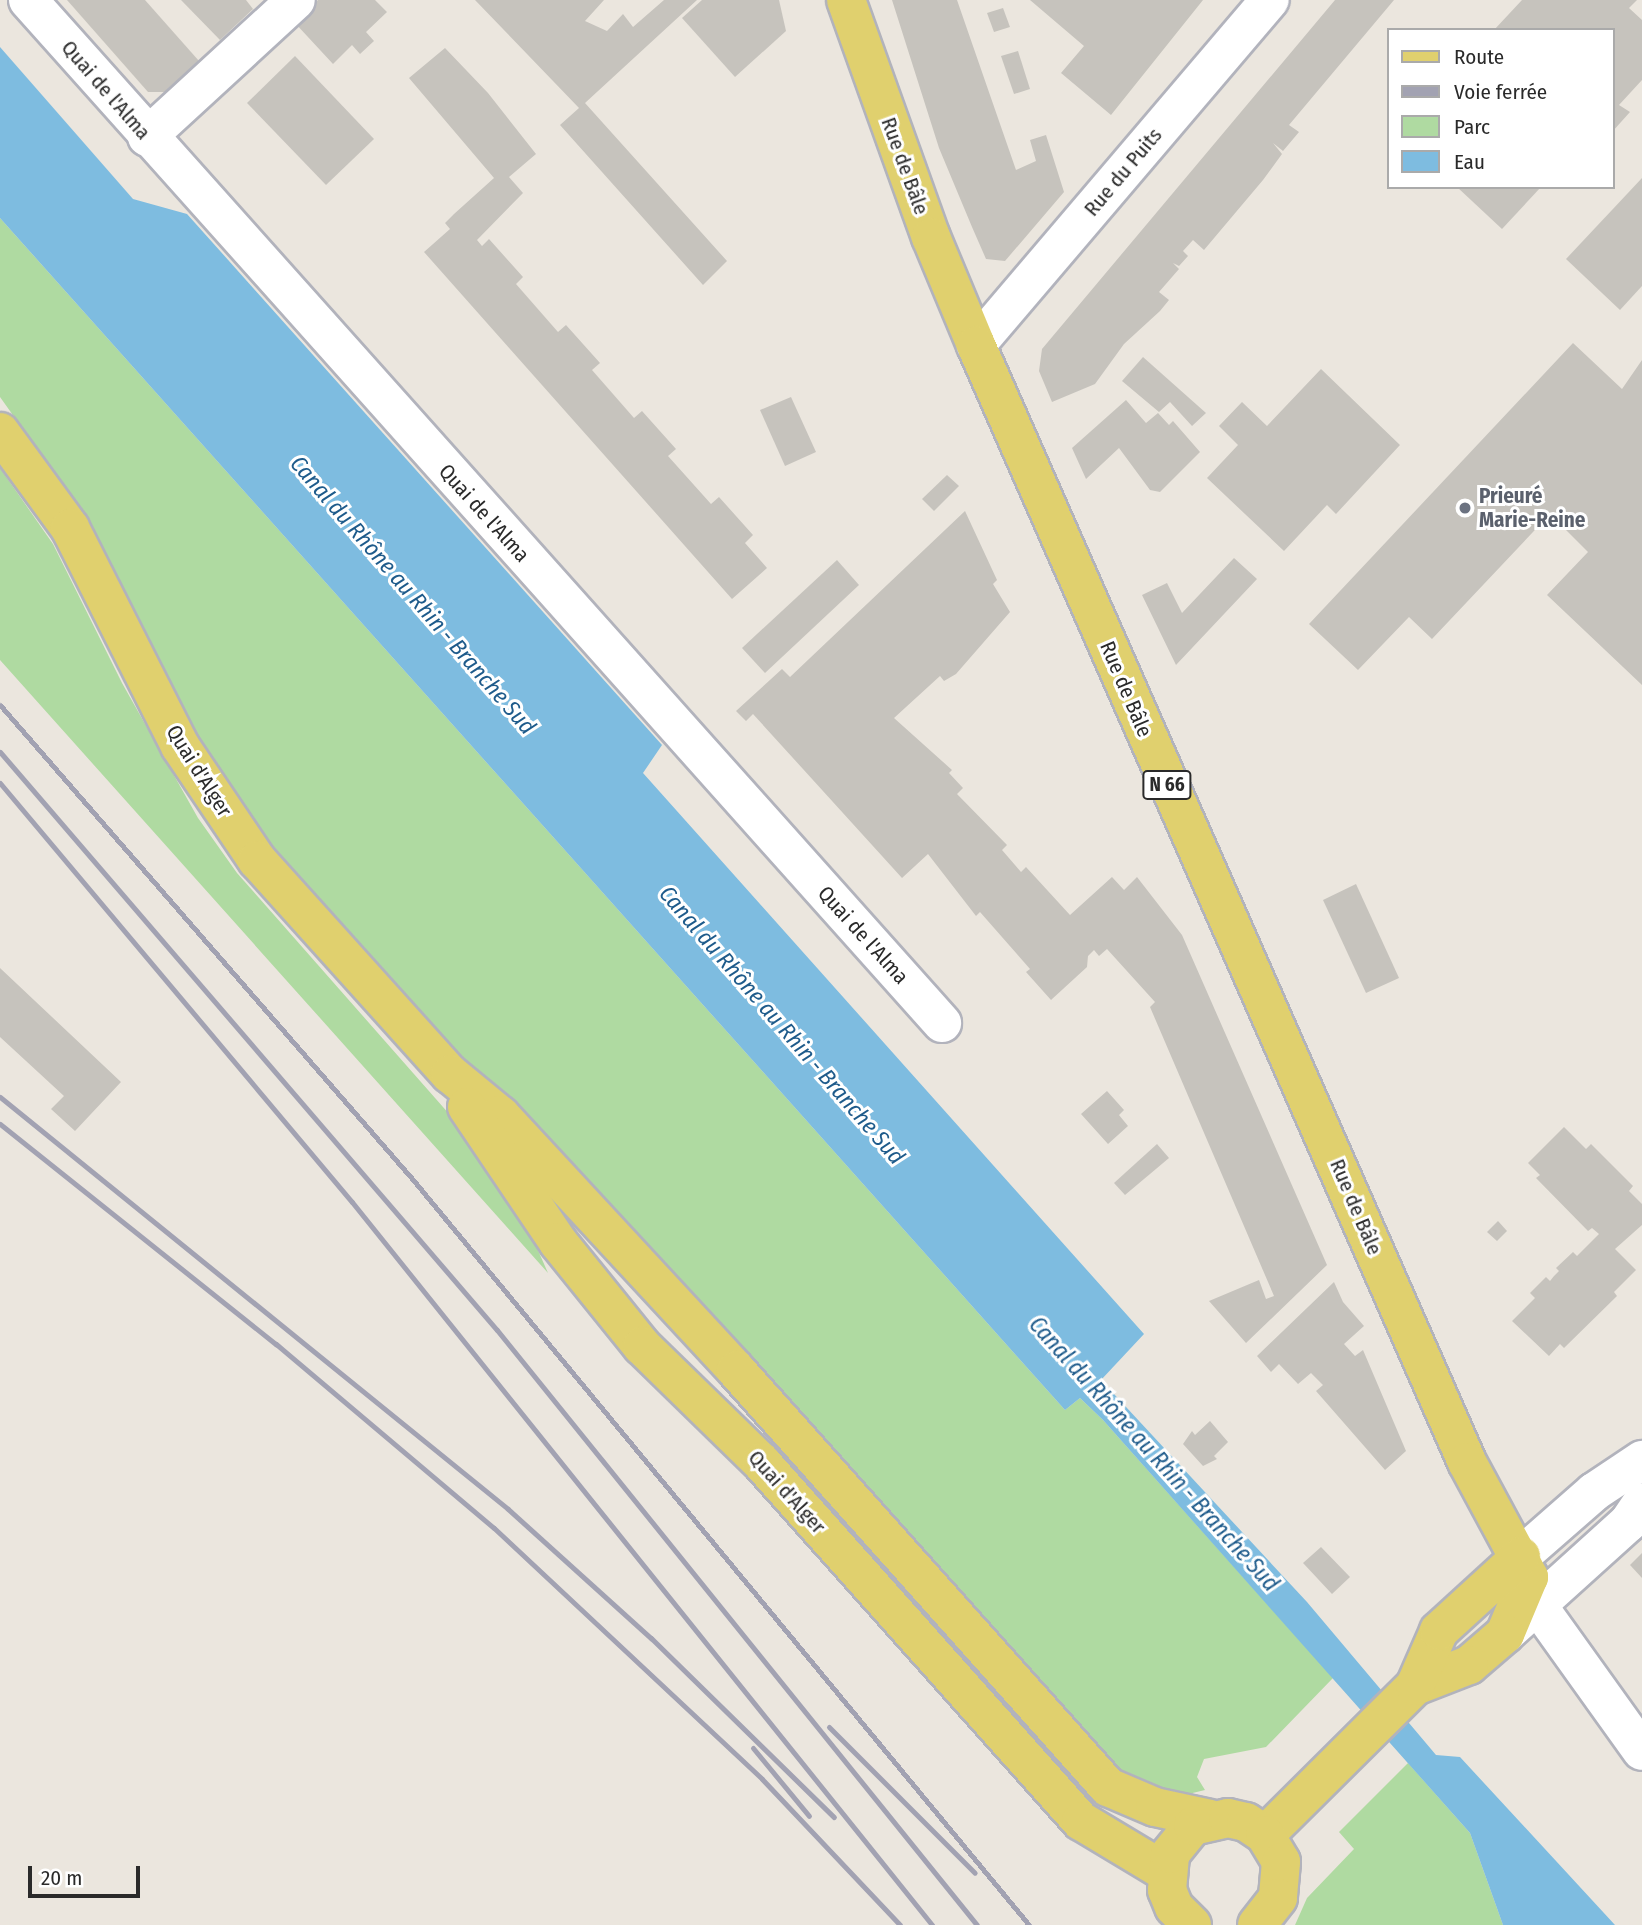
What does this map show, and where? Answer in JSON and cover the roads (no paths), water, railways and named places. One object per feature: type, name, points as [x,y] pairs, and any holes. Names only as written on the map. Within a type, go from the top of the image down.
[{"type":"main road","name":"Rue de Bâle","points":[[846,0],[931,237],[976,345],[1467,1462],[1521,1556]]},
{"type":"main road","name":"Quai d'Alger","points":[[0,432],[70,528],[180,746],[257,860],[450,1074],[500,1115],[569,1189],[1108,1787],[1155,1807],[1210,1819],[1246,1822],[1265,1835]]},
{"type":"main road","name":"Quai d'Alger","points":[[450,1074],[476,1124],[558,1242],[642,1346],[761,1462],[1081,1821],[1166,1872]]},
{"type":"main road","points":[[1257,1925],[1278,1898],[1282,1880],[1281,1862],[1265,1835],[1415,1686],[1469,1665],[1505,1634],[1529,1577],[1521,1556],[1439,1631],[1415,1686]]},
{"type":"main road","points":[[1192,1925],[1174,1907],[1166,1872],[1179,1838],[1210,1819]]},
{"type":"street","name":"Quai de l'Alma","points":[[28,0],[147,137],[942,1023]]},
{"type":"street","name":"Rue du Puits","points":[[976,345],[1270,0]]},
{"type":"street","points":[[147,137],[292,1]]},
{"type":"street","points":[[1521,1556],[1594,1492],[1642,1460]]},
{"type":"street","points":[[1505,1634],[1628,1523],[1642,1502]]},
{"type":"street","points":[[1538,1606],[1642,1751]]},
{"type":"water","name":"Canal du Rhône au Rhin - Branche Sud","points":[[0,47],[133,199],[187,214],[662,745],[643,773],[1144,1334],[1101,1380],[1307,1602],[1436,1755],[1460,1757],[1615,1925],[1503,1925],[1470,1833],[1103,1420],[1080,1398],[1065,1410],[0,218]]},
{"type":"railway","points":[[0,705],[414,1181],[1029,1925]]},
{"type":"railway","points":[[0,752],[497,1330],[977,1925]]},
{"type":"railway","points":[[0,783],[352,1202],[932,1925]]},
{"type":"railway","points":[[0,1097],[508,1509],[651,1638],[834,1817]]},
{"type":"railway","points":[[0,1124],[276,1344],[494,1528],[762,1779],[900,1925]]},
{"type":"railway","points":[[829,1727],[975,1873]]},
{"type":"railway","points":[[753,1748],[809,1816]]},
{"type":"place","name":"Prieuré Marie-Reine","points":[[1465,508]]}]
